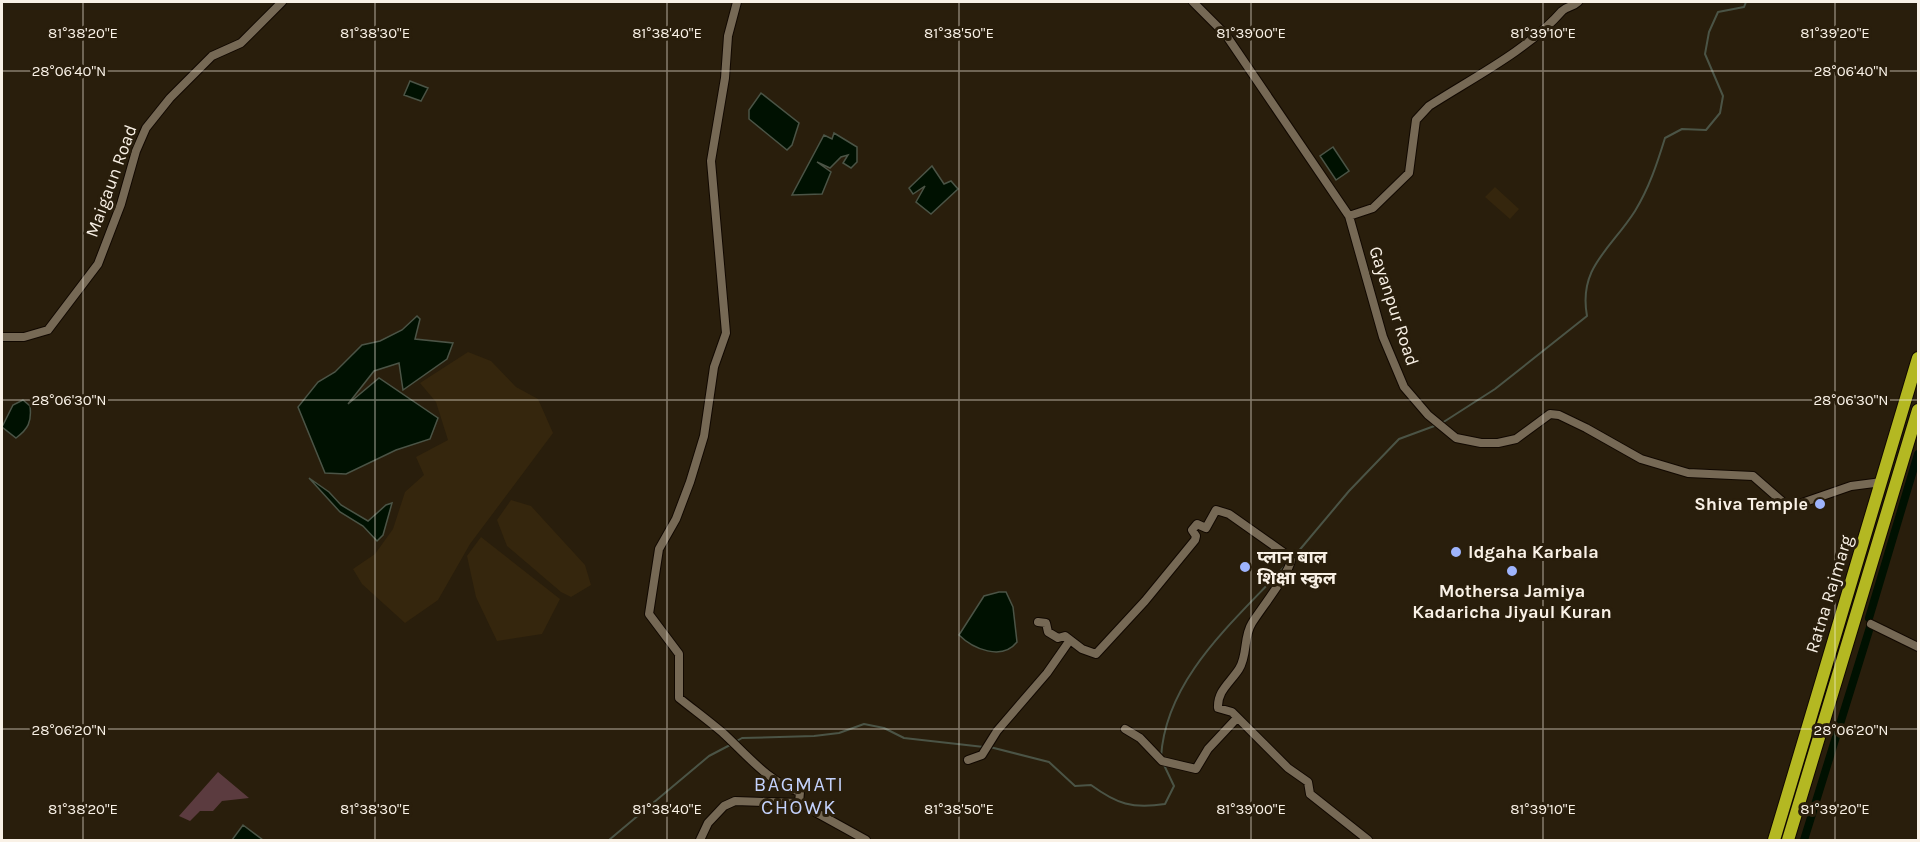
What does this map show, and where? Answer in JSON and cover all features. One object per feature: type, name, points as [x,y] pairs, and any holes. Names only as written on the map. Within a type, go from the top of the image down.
[{"type":"highway","name":"Ratna Rajmarg","points":[[1774,840],[1918,358]]},
{"type":"highway","name":"Ratna Rajmarg","points":[[1788,840],[1918,410]]},
{"type":"street","name":"Maigaun Road","points":[[2,337],[24,337],[48,330],[98,264],[146,128],[170,98],[212,56],[241,43],[282,2]]},
{"type":"street","points":[[737,2],[728,36],[711,161],[726,333],[714,367],[704,436],[690,483],[676,519],[659,549],[650,614],[679,654],[679,698],[789,789],[800,792],[798,803]]},
{"type":"street","name":"Gayanpur Road","points":[[1193,2],[1226,35],[1349,216],[1392,361],[1404,387],[1428,415],[1456,438],[1498,443],[1516,438],[1550,414],[1559,415],[1641,459],[1688,473],[1753,476],[1785,504],[1799,504],[1851,486],[1882,482]]},
{"type":"street","points":[[1349,216],[1373,208],[1409,173],[1416,120],[1430,106],[1535,37],[1557,20],[1564,9],[1578,2]]},
{"type":"street","points":[[1038,622],[1046,623],[1048,632],[1058,639],[1065,636],[1090,653],[1096,654],[1179,561],[1195,540],[1196,536],[1192,530],[1197,524],[1206,528],[1216,510],[1229,514],[1290,560],[1290,568],[1270,594],[1249,628],[1239,670],[1221,690],[1218,708],[1232,712],[1288,768],[1308,782],[1310,794],[1368,840]]},
{"type":"street","points":[[1871,624],[1918,647]]},
{"type":"street","points":[[968,760],[982,755],[997,731],[1047,673],[1070,640]]},
{"type":"street","points":[[1125,729],[1140,738],[1162,761],[1196,769],[1208,749],[1237,718]]},
{"type":"street","points":[[700,840],[708,823],[724,806],[735,801],[798,803],[866,840]]},
{"type":"shaded area","points":[[410,81],[428,88],[421,101],[404,95]]},
{"type":"shaded area","points":[[761,93],[799,123],[792,145],[787,150],[749,119],[749,110]]},
{"type":"shaded area","points":[[834,133],[857,147],[857,162],[851,168],[843,163],[848,155],[841,157],[830,168],[817,162],[831,172],[822,194],[792,195],[824,135],[832,139]]},
{"type":"shaded area","points":[[1333,147],[1349,171],[1336,180],[1320,156]]},
{"type":"shaded area","points":[[932,166],[944,184],[951,181],[958,189],[931,214],[916,202],[925,186],[913,194],[909,188]]},
{"type":"shaded area","points":[[1495,187],[1519,209],[1510,219],[1485,197]]},
{"type":"shaded area","points":[[417,316],[420,319],[415,339],[453,343],[447,359],[403,390],[399,363],[374,371],[348,404],[379,378],[438,418],[430,439],[396,450],[346,474],[325,473],[298,407],[318,382],[335,372],[362,345],[380,341],[402,330]]},
{"type":"shaded area","points":[[468,352],[491,361],[516,387],[538,399],[553,433],[470,544],[438,600],[405,623],[362,584],[353,569],[375,554],[393,529],[405,492],[424,475],[416,457],[448,440],[436,402],[420,383]]},
{"type":"shaded area","points":[[23,400],[30,406],[30,421],[16,438],[2,427],[13,405]]},
{"type":"shaded area","points":[[309,478],[329,492],[341,505],[368,521],[386,505],[392,503],[383,535],[377,541],[363,526],[340,512]]},
{"type":"shaded area","points":[[511,500],[531,506],[585,565],[591,585],[571,597],[561,592],[507,546],[497,520]]},
{"type":"shaded area","points":[[481,537],[560,599],[542,634],[497,641],[476,597],[467,556]]},
{"type":"shaded area","points":[[1006,592],[1013,607],[1017,642],[1011,648],[996,652],[972,645],[959,635],[984,596]]},
{"type":"shaded area","points":[[218,772],[249,798],[222,801],[213,811],[200,811],[190,821],[179,816]]},
{"type":"shaded area","points":[[243,825],[263,840],[232,840]]},
{"type":"waterway","points":[[1442,423],[1495,389],[1587,316],[1585,299],[1592,271],[1640,202],[1665,138],[1682,129],[1706,130],[1720,113],[1723,96],[1705,54],[1709,32],[1718,12],[1744,7],[1746,2]]},
{"type":"waterway","points":[[1292,559],[1349,491],[1399,439],[1437,425]]},
{"type":"waterway","points":[[1869,618],[1918,454]]},
{"type":"waterway","points":[[1161,757],[1166,728],[1175,701],[1189,676],[1225,629],[1286,565]]},
{"type":"waterway","points":[[1804,840],[1871,624]]},
{"type":"waterway","points":[[735,742],[742,738],[839,733],[864,724],[884,728],[904,738],[984,747]]},
{"type":"waterway","points":[[609,840],[709,756],[730,745]]},
{"type":"waterway","points":[[990,747],[1049,762],[1075,786],[1091,785],[1117,801],[1143,806],[1165,804],[1174,786],[1164,765]]},
{"type":"place","name":"Shiva Temple","points":[[1820,504]]},
{"type":"place","name":"Idgaha Karbala","points":[[1456,552]]},
{"type":"place","name":"प्लान बाल शिक्षा स्कुल","points":[[1245,567]]},
{"type":"place","name":"Mothersa Jamiya Kadaricha Jiyaul Kuran","points":[[1512,571]]},
{"type":"district","name":"BAGMATI CHOWK","points":[[799,796]]}]
